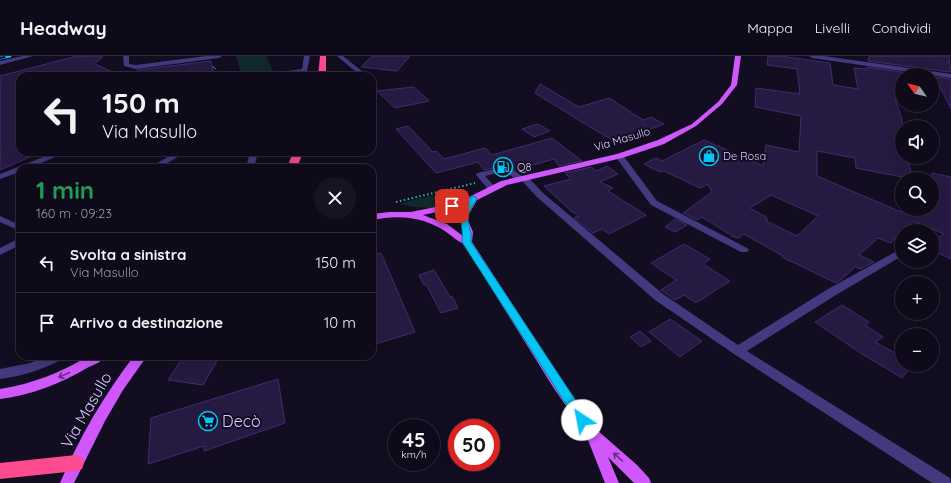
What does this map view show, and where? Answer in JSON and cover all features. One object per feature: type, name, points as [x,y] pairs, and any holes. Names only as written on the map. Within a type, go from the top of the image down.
[{"type":"highway","points":[[322,72],[323,56]]},
{"type":"highway","points":[[0,471],[76,463]]},
{"type":"main road","name":"Via Masullo","points":[[376,216],[388,214],[412,215],[444,209],[474,198],[504,183],[619,156],[661,142],[694,125],[720,103],[734,85],[738,56]]},
{"type":"main road","name":"Via Masullo","points":[[466,242],[468,232],[464,220],[465,214],[474,198]]},
{"type":"main road","name":"Via Masullo","points":[[412,215],[443,226],[458,238],[466,242],[557,383],[591,432],[612,483]]},
{"type":"main road","points":[[0,394],[16,392],[51,381],[90,360]]},
{"type":"main road","name":"Via Masullo","points":[[66,483],[111,396],[138,360]]},
{"type":"main road","points":[[591,432],[644,483]]},
{"type":"street","points":[[0,63],[30,56]]},
{"type":"street","points":[[126,56],[126,65],[136,68],[219,56]]},
{"type":"street","points":[[292,72],[305,70],[307,56]]},
{"type":"street","points":[[340,56],[359,72]]},
{"type":"street","points":[[812,56],[951,76]]},
{"type":"street","points":[[32,164],[52,156]]},
{"type":"street","points":[[160,164],[175,156]]},
{"type":"street","points":[[619,156],[654,204],[744,250]]},
{"type":"street","points":[[492,188],[480,175],[508,168],[522,178],[659,297],[738,351],[944,483]]},
{"type":"street","points":[[0,177],[16,170]]},
{"type":"street","points":[[0,219],[16,226]]},
{"type":"street","points":[[0,252],[16,243]]},
{"type":"street","points":[[738,351],[832,292],[895,256]]},
{"type":"street","points":[[0,374],[21,372],[50,360]]},
{"type":"path","points":[[212,67],[215,67],[216,72]]},
{"type":"path","points":[[396,202],[485,181]]},
{"type":"green space","points":[[236,56],[266,56],[273,71],[267,72],[241,72]]},
{"type":"green space","points":[[455,190],[460,196],[447,205],[440,207],[424,208],[400,204],[409,201]]},
{"type":"building","points":[[77,56],[103,56],[95,64],[113,72],[16,72],[16,156],[32,156],[0,170],[0,76]]},
{"type":"building","points":[[372,56],[410,56],[397,71],[361,67]]},
{"type":"building","points":[[768,56],[780,56],[830,63],[833,85],[858,89],[854,68],[867,69],[867,67],[895,71],[895,112],[900,112],[902,120],[895,120],[895,164],[909,164],[911,172],[895,172],[895,176],[856,168],[855,158],[817,151],[817,176],[895,209],[895,216],[939,216],[939,174],[951,177],[951,259],[939,253],[939,237],[944,234],[939,232],[939,224],[921,224],[914,221],[910,224],[895,224],[895,239],[891,243],[878,238],[859,255],[874,262],[860,269],[855,267],[836,283],[782,257],[783,256],[744,234],[739,238],[734,237],[702,217],[697,220],[683,213],[712,192],[708,184],[700,188],[664,171],[660,172],[644,164],[656,158],[662,161],[704,140],[763,166],[766,145],[799,152],[801,116],[755,107],[756,88],[800,94],[797,69],[767,65]],"holes":[[[771,195],[818,216],[797,236],[766,221],[768,219],[765,218],[766,217],[750,208]]]},
{"type":"building","points":[[869,56],[949,56],[950,72],[939,71],[939,68],[920,68],[868,61]]},
{"type":"building","points":[[211,61],[213,72],[137,72],[137,70]]},
{"type":"building","points":[[939,78],[951,79],[951,109],[939,85]]},
{"type":"building","points":[[540,84],[579,107],[609,98],[643,120],[651,117],[664,124],[616,142],[535,93]]},
{"type":"building","points":[[414,87],[429,101],[395,108],[377,91]]},
{"type":"building","points":[[538,124],[550,131],[534,137],[522,129]]},
{"type":"building","points":[[408,126],[433,152],[436,151],[444,159],[485,148],[492,155],[552,138],[582,161],[559,166],[554,159],[516,170],[508,165],[484,170],[478,162],[436,173],[396,129]]},
{"type":"building","points":[[607,166],[618,174],[600,182],[613,188],[608,191],[646,215],[609,234],[602,229],[593,233],[574,218],[579,216],[571,211],[544,186],[571,179],[565,173],[591,167],[597,171]]},
{"type":"building","points":[[675,219],[687,225],[675,232],[665,227]]},
{"type":"building","points":[[684,244],[710,259],[703,264],[730,281],[696,303],[684,295],[675,300],[661,290],[676,280],[651,263]]},
{"type":"building","points":[[381,253],[415,332],[376,344],[376,254]]},
{"type":"building","points":[[434,270],[450,297],[452,296],[458,308],[441,313],[426,284],[424,285],[419,275]]},
{"type":"building","points":[[842,305],[869,322],[865,325],[883,337],[875,342],[895,353],[895,372],[907,372],[902,378],[859,352],[815,322]]},
{"type":"building","points":[[670,319],[702,341],[680,357],[649,332]]},
{"type":"building","points":[[640,331],[651,341],[641,347],[630,337]]},
{"type":"building","points":[[181,360],[217,361],[203,385],[168,380]]},
{"type":"building","points":[[278,379],[285,423],[204,451],[204,446],[148,464],[151,418]]},
{"type":"railway","points":[[0,58],[10,56]]},
{"type":"place","name":"De Rosa","points":[[709,156]]},
{"type":"place","name":"Q8","points":[[503,167]]},
{"type":"place","name":"Decò","points":[[208,421]]},
{"type":"route","points":[[452,206],[474,198],[465,214],[465,226],[468,232],[466,242],[582,420]]}]
